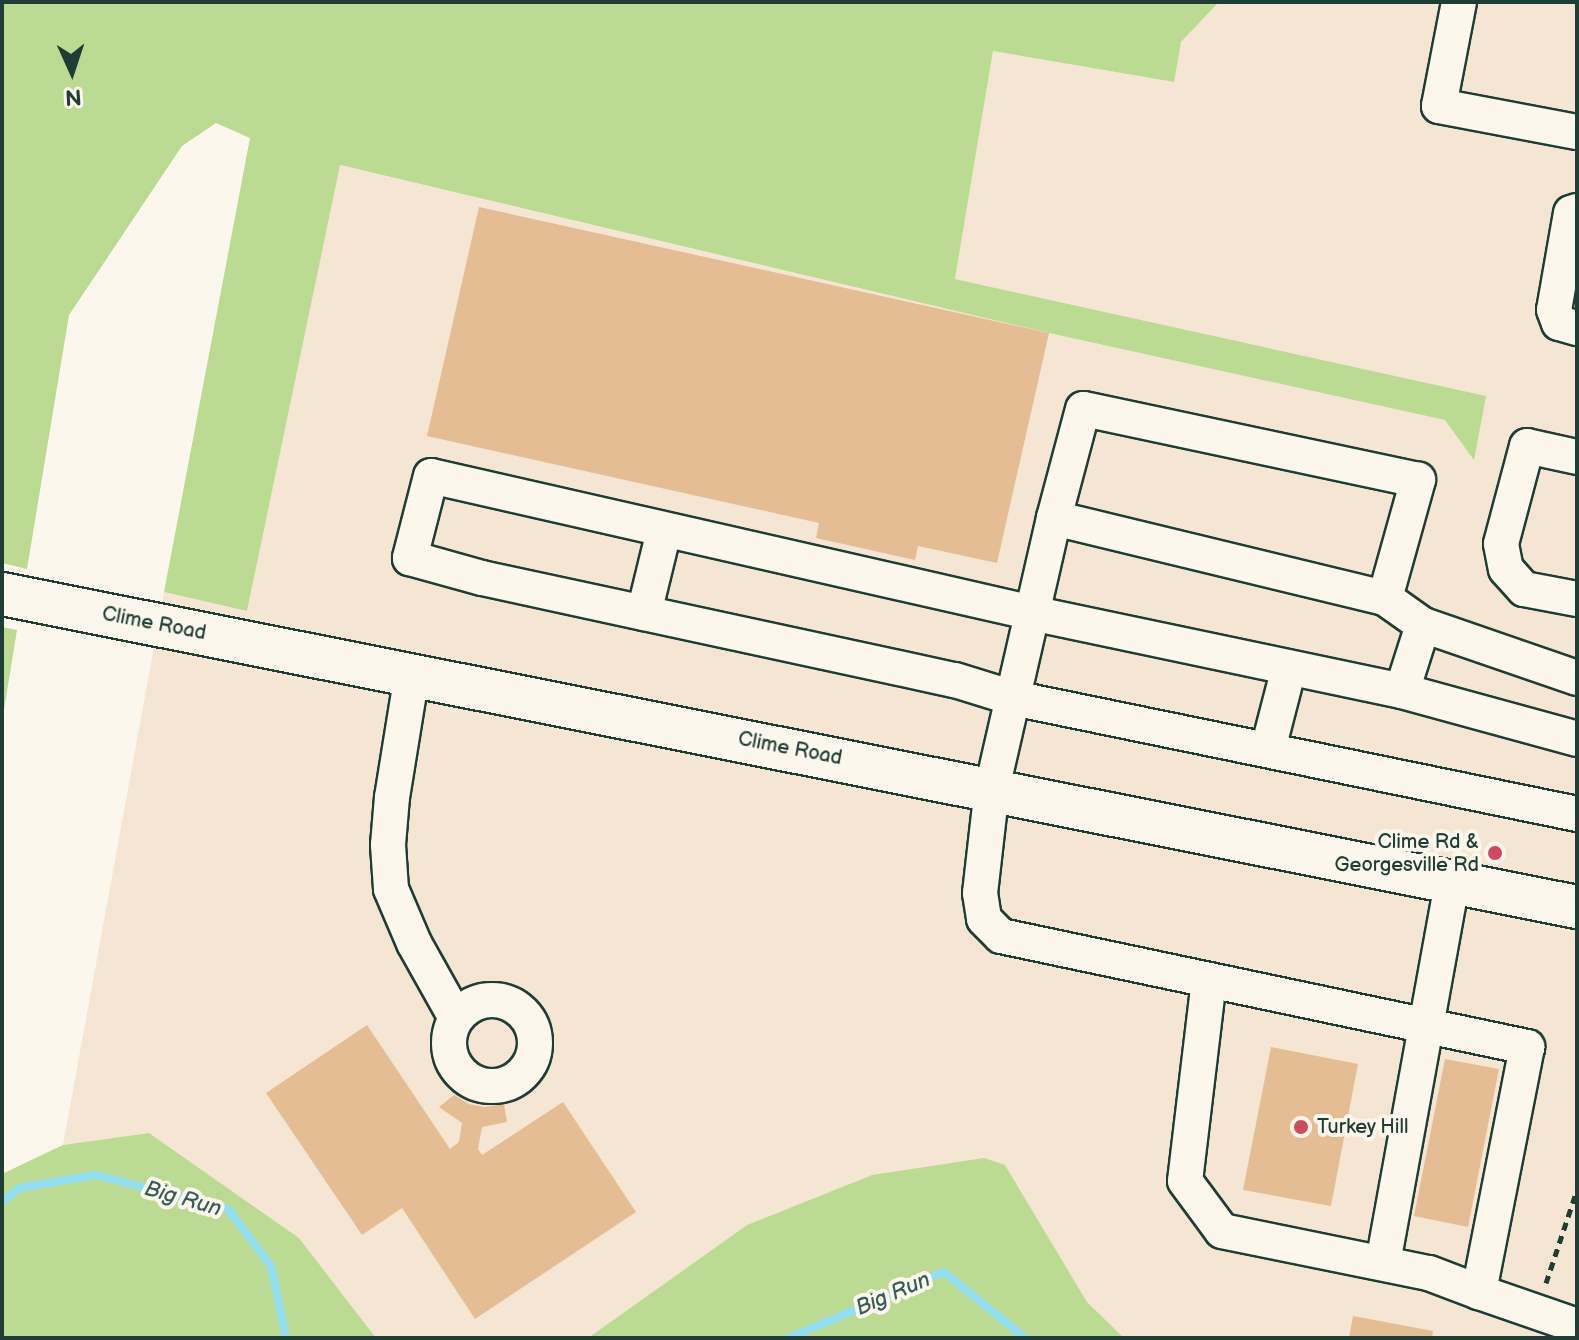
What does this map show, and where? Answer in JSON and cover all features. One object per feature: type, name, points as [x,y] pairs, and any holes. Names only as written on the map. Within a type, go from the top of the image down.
[{"type":"main road","name":"Clime Road","points":[[2,594],[992,788],[1577,907]]},
{"type":"lane","points":[[1459,2],[1439,106],[1577,132]]},
{"type":"lane","points":[[1577,211],[1571,213],[1554,310],[1559,323],[1577,328]]},
{"type":"lane","points":[[1385,598],[1418,480],[1083,409],[1054,518],[992,788],[980,893],[984,919],[1001,936],[1527,1047],[1479,1292]]},
{"type":"lane","points":[[1577,457],[1527,446],[1501,544],[1506,569],[1524,589],[1577,599]]},
{"type":"lane","points":[[1577,739],[1402,691],[1033,613],[431,476],[410,558],[644,613],[955,680],[1013,698],[1577,814]]},
{"type":"lane","points":[[1054,518],[1385,598],[1423,625],[1577,678]]},
{"type":"lane","points":[[644,613],[664,531]]},
{"type":"lane","points":[[1402,691],[1423,625]]},
{"type":"lane","points":[[1268,749],[1289,668]]},
{"type":"lane","points":[[412,674],[392,797],[388,845],[391,889],[414,943],[456,1018]]},
{"type":"lane","points":[[1383,1263],[1452,882]]},
{"type":"lane","points":[[1209,980],[1185,1181],[1222,1231],[1429,1273],[1577,1326]]},
{"type":"path","points":[[1538,1312],[1577,1190]]},
{"type":"shaded area","points":[[1219,2],[1577,2],[1577,1338],[1124,1338],[1087,1302],[1005,1165],[872,1175],[747,1225],[588,1338],[376,1338],[299,1238],[149,1133],[63,1145],[164,592],[247,611],[339,165],[1049,333],[1446,420],[1474,459],[1485,396],[955,279],[993,51],[1173,82],[1181,42]]},
{"type":"green space","points":[[2,2],[1219,2],[1181,42],[1174,82],[993,51],[955,279],[1486,396],[1474,460],[1445,420],[1049,333],[340,165],[247,611],[164,592],[250,138],[216,123],[182,146],[69,315],[27,569],[2,563]]},
{"type":"green space","points":[[2,627],[17,630],[2,722]]},
{"type":"green space","points":[[149,1133],[299,1238],[376,1338],[2,1338],[2,1174],[63,1145]]},
{"type":"green space","points":[[984,1158],[1005,1165],[1087,1302],[1124,1338],[588,1338],[747,1225],[872,1175]]},
{"type":"building","points":[[479,207],[1049,333],[997,563],[918,546],[915,560],[816,538],[819,523],[427,436]]},
{"type":"building","points":[[367,1025],[450,1149],[459,1142],[462,1123],[439,1107],[454,1095],[469,1104],[484,1107],[504,1104],[507,1122],[482,1127],[478,1149],[482,1155],[563,1102],[636,1212],[475,1319],[402,1208],[362,1235],[266,1093]]},
{"type":"building","name":"Turkey Hill","points":[[1271,1047],[1358,1064],[1331,1206],[1243,1190]]},
{"type":"building","name":"Turkey Hill","points":[[1445,1059],[1499,1069],[1468,1227],[1414,1216]]},
{"type":"building","points":[[1353,1316],[1433,1331],[1432,1338],[1349,1338]]},
{"type":"waterway","name":"Big Run","points":[[2,1202],[19,1188],[96,1175],[228,1209],[271,1266],[286,1338]]},
{"type":"waterway","name":"Big Run","points":[[789,1338],[944,1272],[1025,1338]]},
{"type":"place","name":"Clime Rd & Georgesville Rd","points":[[1495,853]]},
{"type":"place","name":"Turkey Hill","points":[[1301,1127]]}]
